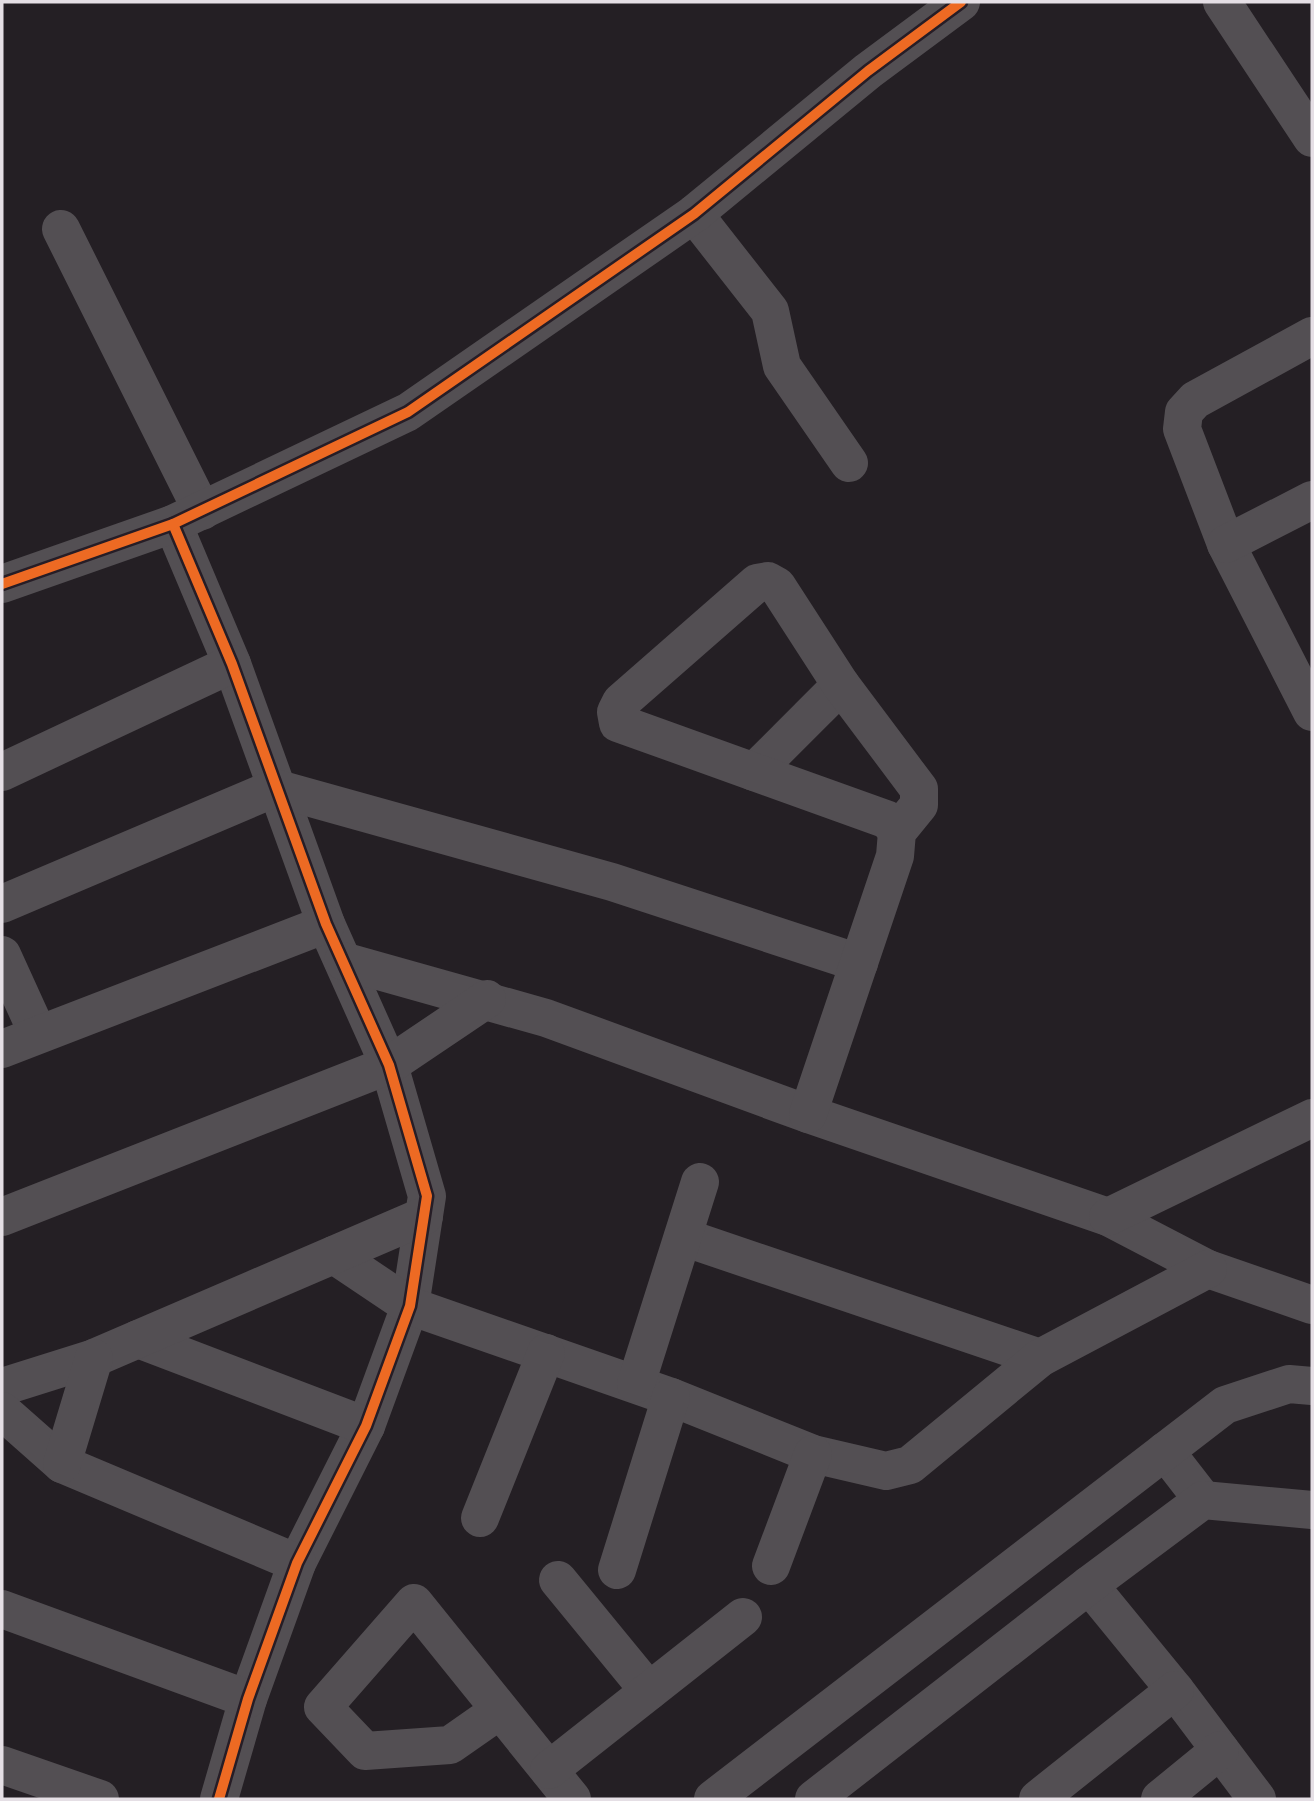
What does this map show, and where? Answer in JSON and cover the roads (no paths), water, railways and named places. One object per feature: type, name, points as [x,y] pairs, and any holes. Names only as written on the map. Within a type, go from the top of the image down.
[{"type":"street","points":[[2,584],[188,517],[408,412],[694,214],[867,71],[961,2]]},
{"type":"street","points":[[1222,2],[1312,138]]},
{"type":"street","points":[[694,214],[765,304],[782,366],[849,463]]},
{"type":"street","points":[[61,229],[188,517],[232,664],[275,788],[326,923],[389,1065],[427,1196],[410,1306],[366,1426],[297,1563],[248,1699],[219,1799]]},
{"type":"street","points":[[1312,337],[1195,400],[1184,412],[1182,429],[1227,544],[1301,663],[1312,712]]},
{"type":"street","points":[[1227,544],[1312,500]]},
{"type":"street","points":[[808,1114],[895,856],[897,832],[919,805],[919,789],[841,685],[777,586],[768,581],[757,583],[621,702],[616,712],[618,723],[888,820],[897,832]]},
{"type":"street","points":[[2,772],[232,664]]},
{"type":"street","points":[[754,772],[841,685]]},
{"type":"street","points":[[2,904],[275,788],[612,881],[859,963]]},
{"type":"street","points":[[2,1049],[326,923]]},
{"type":"street","points":[[2,955],[38,1034]]},
{"type":"street","points":[[343,961],[486,999],[1108,1217],[1208,1269],[1312,1305]]},
{"type":"street","points":[[2,1217],[389,1065],[486,999]]},
{"type":"street","points":[[1108,1217],[1312,1118]]},
{"type":"street","points":[[617,1570],[683,1237],[700,1182]]},
{"type":"street","points":[[2,1387],[94,1358],[424,1216]]},
{"type":"street","points":[[683,1237],[1040,1359]]},
{"type":"street","points":[[334,1255],[410,1306],[654,1390],[813,1454],[886,1472],[910,1465],[1040,1359],[1208,1269]]},
{"type":"street","points":[[138,1339],[366,1426]]},
{"type":"street","points":[[480,1517],[546,1353]]},
{"type":"street","points":[[62,1464],[94,1358]]},
{"type":"street","points":[[713,1799],[1225,1405],[1289,1384],[1312,1386]]},
{"type":"street","points":[[2,1411],[62,1464],[297,1563]]},
{"type":"street","points":[[1165,1451],[1203,1500]]},
{"type":"street","points":[[771,1566],[813,1454]]},
{"type":"street","points":[[805,1730],[829,1788],[1089,1585],[1203,1500],[1312,1510]]},
{"type":"street","points":[[558,1580],[649,1691]]},
{"type":"street","points":[[1089,1585],[1175,1690],[1257,1799]]},
{"type":"street","points":[[2,1609],[248,1699]]},
{"type":"street","points":[[549,1770],[743,1617]]},
{"type":"street","points":[[1038,1799],[1175,1690]]},
{"type":"street","points":[[500,1710],[572,1799]]},
{"type":"street","points":[[1160,1799],[1220,1750]]},
{"type":"street","points":[[2,1765],[100,1799]]}]
